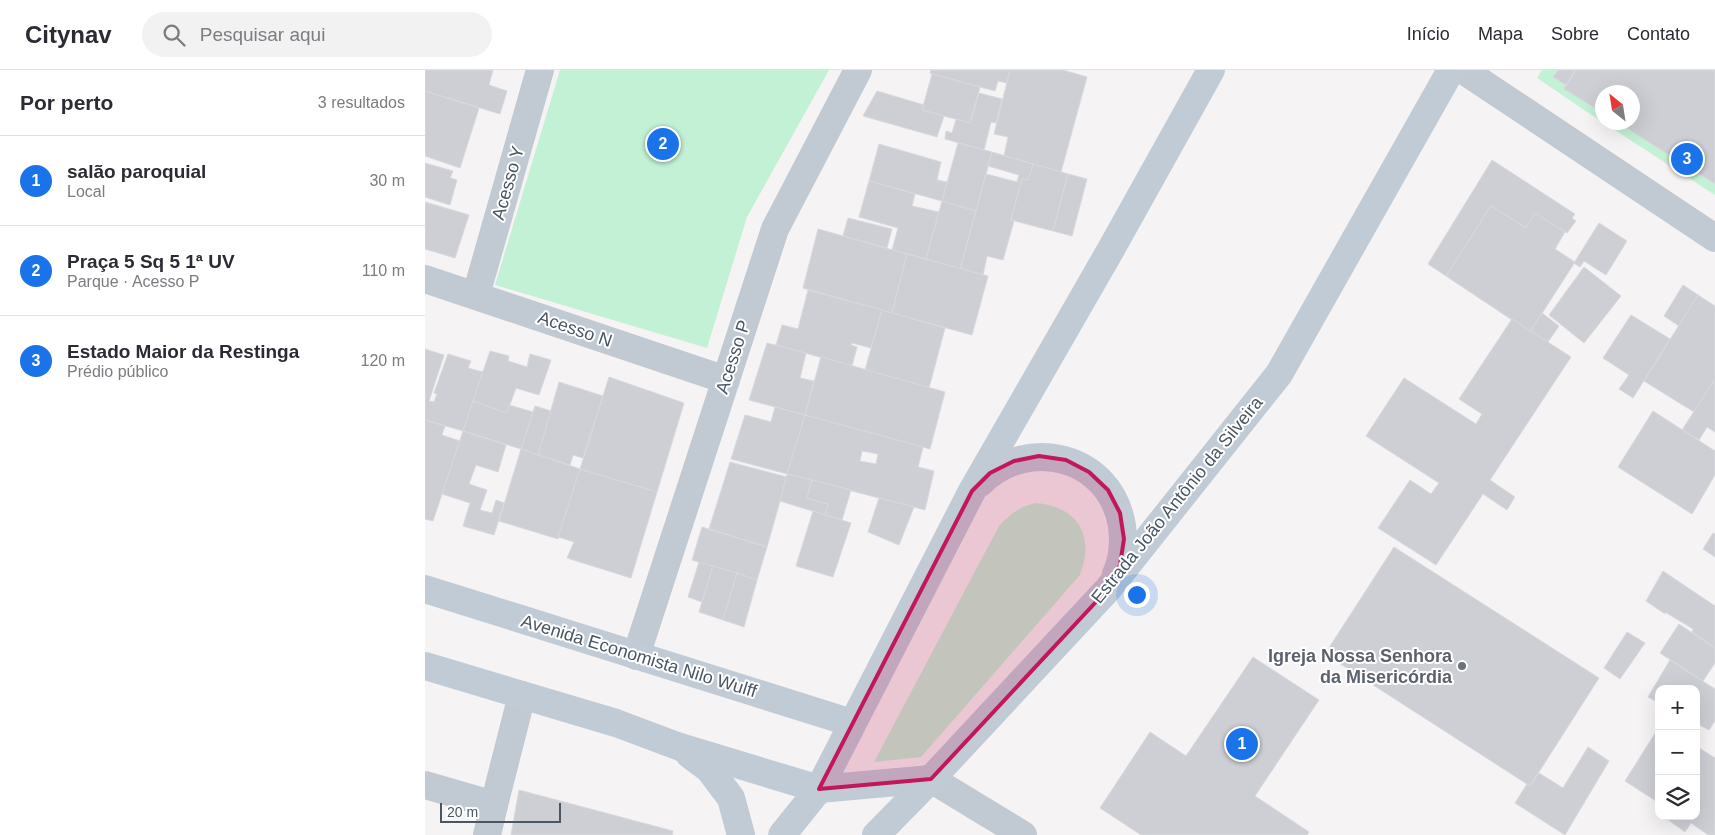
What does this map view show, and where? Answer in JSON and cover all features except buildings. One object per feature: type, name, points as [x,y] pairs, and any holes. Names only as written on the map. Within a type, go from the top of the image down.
[{"type":"main road","points":[[782,835],[819,789],[972,491],[1110,251],[1211,70]]},
{"type":"main road","name":"Estrada João Antônio da Silveira","points":[[876,835],[931,779],[1108,589],[1279,374],[1451,70]]},
{"type":"main road","points":[[972,491],[991,473],[1014,461],[1039,456],[1066,460],[1089,472],[1108,490],[1120,514],[1124,539],[1120,565],[1108,589]]},
{"type":"main road","name":"Avenida Economista Nilo Wulff","points":[[425,589],[852,723]]},
{"type":"main road","points":[[425,666],[616,723],[680,747],[819,789],[931,779]]},
{"type":"main road","points":[[680,747],[709,768],[731,798],[741,835]]},
{"type":"street","name":"Acesso Y","points":[[476,295],[540,70]]},
{"type":"street","name":"Acesso P","points":[[636,656],[775,229],[858,70]]},
{"type":"street","points":[[1463,70],[1715,238]]},
{"type":"street","name":"Acesso N","points":[[425,279],[726,380]]},
{"type":"street","points":[[487,835],[522,695]]},
{"type":"street","points":[[931,779],[1023,835]]},
{"type":"street","points":[[425,785],[494,805]]},
{"type":"highlighted area","points":[[1039,456],[1066,460],[1089,472],[1108,490],[1120,513],[1124,539],[1120,565],[1108,589],[931,779],[819,789],[972,491],[990,473],[1014,461]]},
{"type":"green space","points":[[560,70],[829,70],[747,217],[707,348],[495,285]]},
{"type":"green space","points":[[1542,70],[1715,70],[1715,195],[1615,130],[1640,130],[1640,85],[1595,85],[1595,117],[1537,78]]},
{"type":"green space","points":[[1035,503],[1050,505],[1062,510],[1072,517],[1079,526],[1084,536],[1085,548],[1080,575],[921,757],[874,762],[999,526],[1015,512]]},
{"type":"place","name":"Praça 5 Sq 5 1ª UV","points":[[663,144]]},
{"type":"place","name":"Estado Maior da Restinga","points":[[1687,159]]},
{"type":"place","name":"Igreja Nossa Senhora da Misericórdia","points":[[1462,666]]},
{"type":"place","name":"salão paroquial","points":[[1242,744]]}]
